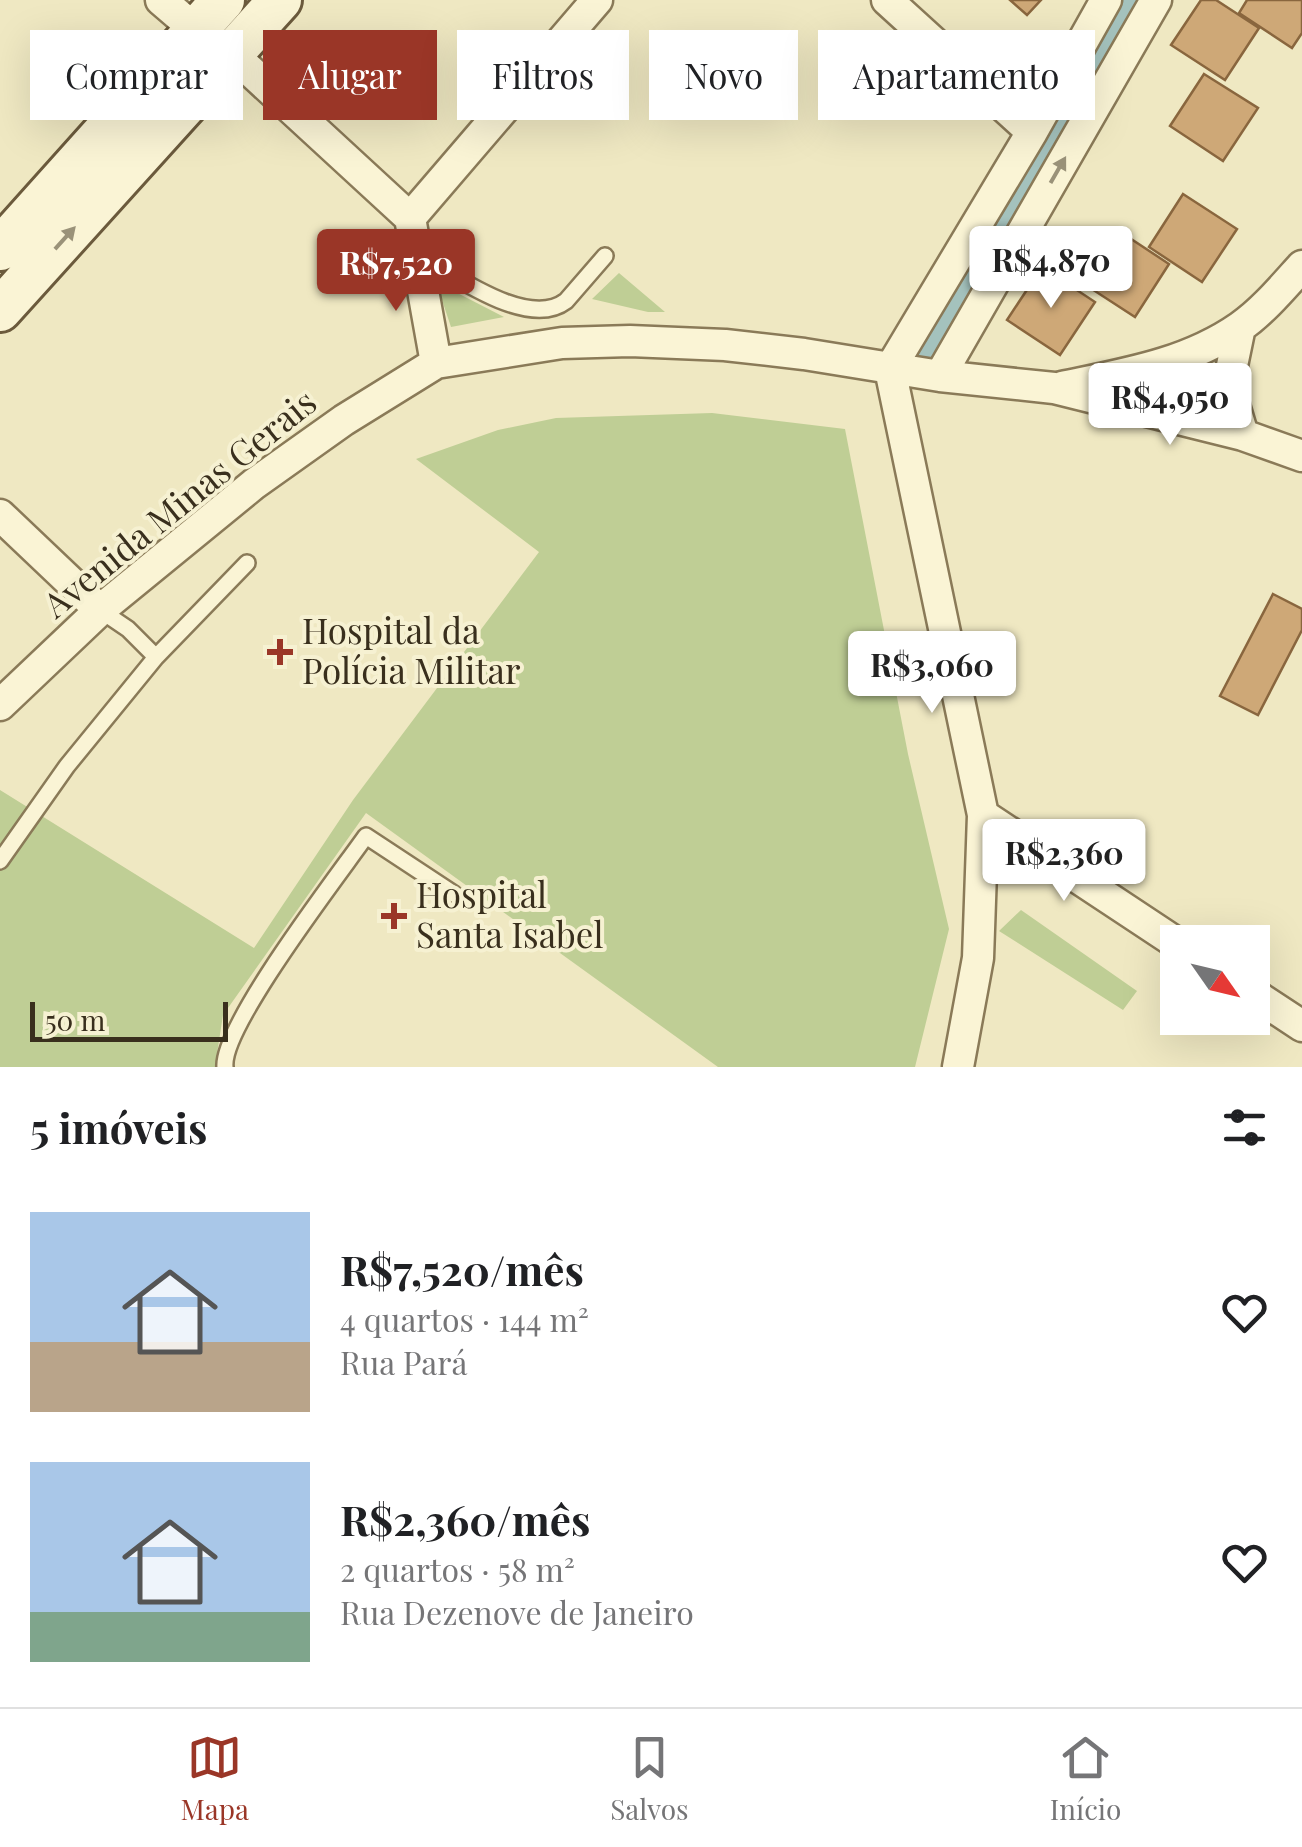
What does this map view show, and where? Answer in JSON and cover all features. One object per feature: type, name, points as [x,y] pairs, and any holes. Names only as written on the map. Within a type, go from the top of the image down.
[{"type":"main road","points":[[243,42],[280,0]]},
{"type":"main road","points":[[0,249],[209,15]]},
{"type":"main road","points":[[0,310],[172,120]]},
{"type":"street","points":[[161,0],[209,15]]},
{"type":"street","points":[[410,218],[597,0]]},
{"type":"street","points":[[888,0],[1032,132]]},
{"type":"street","points":[[958,1067],[978,958],[983,815],[890,370],[1106,0]]},
{"type":"street","points":[[940,376],[1156,0]]},
{"type":"street","points":[[243,64],[410,218],[436,362]]},
{"type":"street","points":[[1054,388],[1183,358],[1240,326],[1302,266]]},
{"type":"street","points":[[1240,326],[1228,385],[1243,435]]},
{"type":"street","name":"Avenida Minas Gerais","points":[[0,705],[100,610],[254,484],[344,420],[436,362],[562,343],[630,341],[724,345],[804,354],[890,370],[1054,388]]},
{"type":"street","points":[[1054,388],[1243,435],[1302,456]]},
{"type":"street","points":[[0,515],[100,610]]},
{"type":"street","points":[[983,815],[1160,932]]},
{"type":"street","points":[[1270,1005],[1302,1026]]},
{"type":"lane","points":[[415,254],[506,302],[537,311],[566,301],[605,256]]},
{"type":"lane","points":[[0,861],[67,766],[156,658],[247,563]]},
{"type":"lane","points":[[100,610],[128,629],[156,658]]},
{"type":"lane","points":[[225,1067],[224,1059],[241,1016],[366,836],[454,894]]},
{"type":"green space","points":[[619,273],[665,312],[592,299]]},
{"type":"green space","points":[[436,282],[504,317],[451,327]]},
{"type":"green space","points":[[712,413],[845,429],[908,754],[949,929],[915,1067],[718,1067],[366,813],[223,1015],[215,1067],[0,1067],[0,790],[254,948],[353,800],[539,552],[416,459],[498,430],[556,418]]},
{"type":"green space","points":[[1021,910],[1137,991],[1123,1010],[999,931]]},
{"type":"building","points":[[1010,0],[1041,0],[1027,15]]},
{"type":"building","points":[[1201,0],[1216,0],[1259,28],[1225,80],[1171,45]]},
{"type":"building","points":[[1247,0],[1302,0],[1302,33],[1292,48],[1239,13]]},
{"type":"building","points":[[1204,74],[1258,108],[1223,161],[1170,126]]},
{"type":"building","points":[[1183,194],[1237,229],[1202,282],[1149,247]]},
{"type":"building","points":[[1116,229],[1169,264],[1135,317],[1081,282]]},
{"type":"building","points":[[1042,267],[1095,302],[1060,355],[1007,320]]},
{"type":"building","points":[[1273,594],[1302,609],[1302,630],[1258,715],[1220,696]]},
{"type":"waterway","points":[[925,355],[1132,0]]},
{"type":"place","name":"Hospital da Polícia Militar","points":[[280,652]]},
{"type":"place","name":"Hospital Santa Isabel","points":[[394,916]]}]
